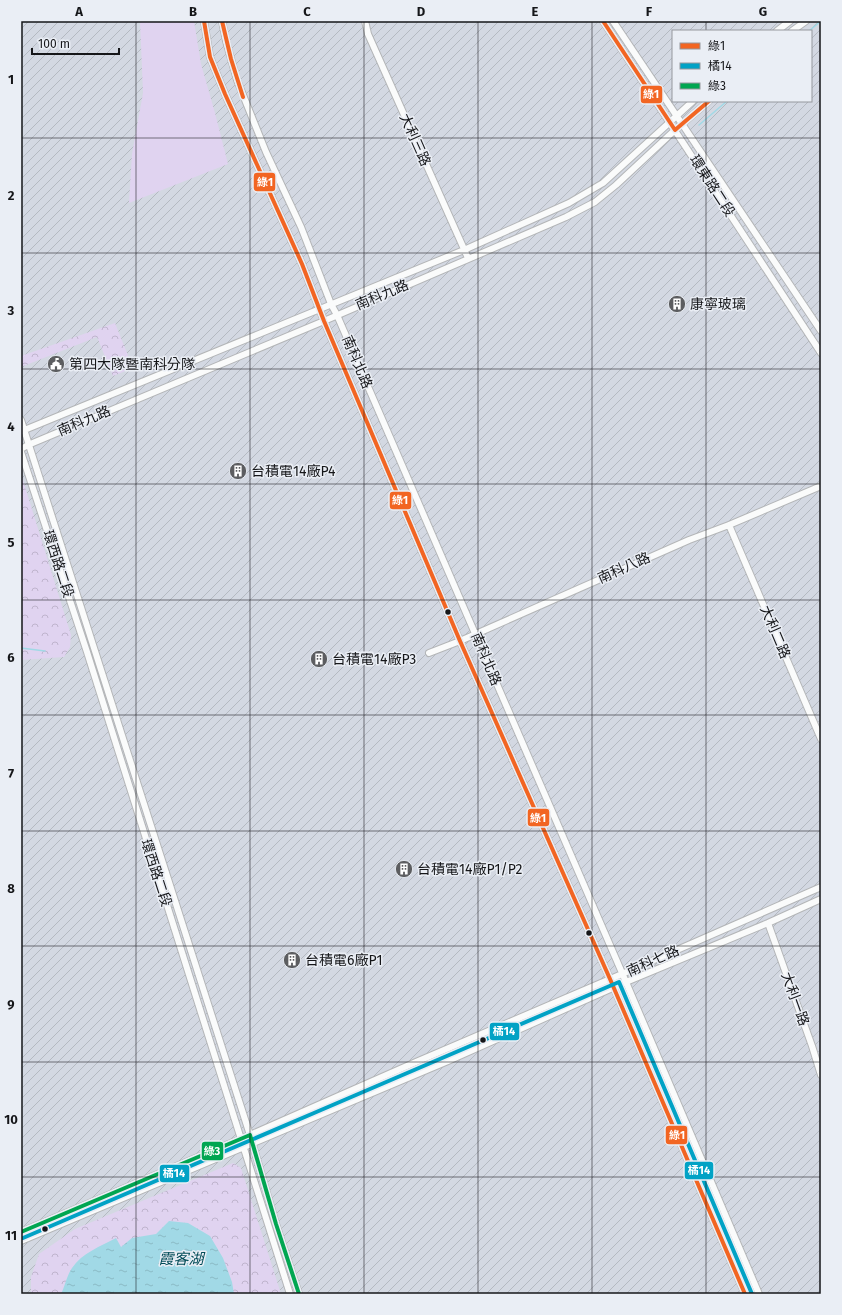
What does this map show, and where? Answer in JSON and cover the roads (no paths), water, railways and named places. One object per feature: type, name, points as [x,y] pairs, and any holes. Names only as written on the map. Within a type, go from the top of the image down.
[{"type":"street","name":"南科北路","points":[[204,21],[210,57],[225,94],[302,264],[324,321],[460,641],[610,979],[745,1294]]},
{"type":"street","name":"南科北路","points":[[222,21],[236,80],[266,152],[301,227],[331,304],[626,982],[759,1294]]},
{"type":"street","name":"大利三路","points":[[365,21],[368,34],[468,258]]},
{"type":"street","name":"環東路二段","points":[[602,21],[821,352]]},
{"type":"street","name":"環東路二段","points":[[613,21],[821,331]]},
{"type":"street","points":[[778,30],[790,21]]},
{"type":"street","points":[[793,30],[806,21]]},
{"type":"street","name":"南科九路","points":[[22,431],[464,250],[562,207],[602,183],[692,102]]},
{"type":"street","name":"南科九路","points":[[21,449],[324,321],[595,202],[616,186],[675,130],[708,102]]},
{"type":"street","points":[[21,420],[22,431]]},
{"type":"street","name":"環西路二段","points":[[22,431],[28,445],[253,1144]]},
{"type":"street","name":"環西路二段","points":[[21,452],[87,652],[290,1294]]},
{"type":"street","name":"南科八路","points":[[429,653],[460,641],[689,540],[729,525],[821,486]]},
{"type":"street","name":"大利二路","points":[[729,525],[821,739]]},
{"type":"street","name":"南科七路","points":[[21,1232],[241,1139],[821,887]]},
{"type":"street","name":"南科七路","points":[[244,1148],[821,899]]},
{"type":"street","name":"大利一路","points":[[768,923],[821,1075]]},
{"type":"street","points":[[253,1144],[276,1224],[299,1294]]},
{"type":"street","points":[[21,1241],[244,1148]]},
{"type":"water","name":"霞客湖","points":[[169,1221],[188,1223],[210,1236],[223,1258],[232,1282],[234,1294],[61,1294],[72,1268],[86,1254],[116,1238],[121,1247],[132,1238],[156,1234]]},
{"type":"waterway","points":[[810,30],[821,21]]},
{"type":"waterway","points":[[699,125],[726,102]]},
{"type":"waterway","points":[[21,648],[45,651]]},
{"type":"place","name":"康寧玻璃","points":[[677,304]]},
{"type":"place","name":"第四大隊暨南科分隊","points":[[56,364]]},
{"type":"place","name":"台積電14廠P4","points":[[238,471]]},
{"type":"place","name":"台積電14廠P3","points":[[319,659]]},
{"type":"place","name":"台積電14廠P1/P2","points":[[404,869]]},
{"type":"place","name":"台積電6廠P1","points":[[292,960]]}]
